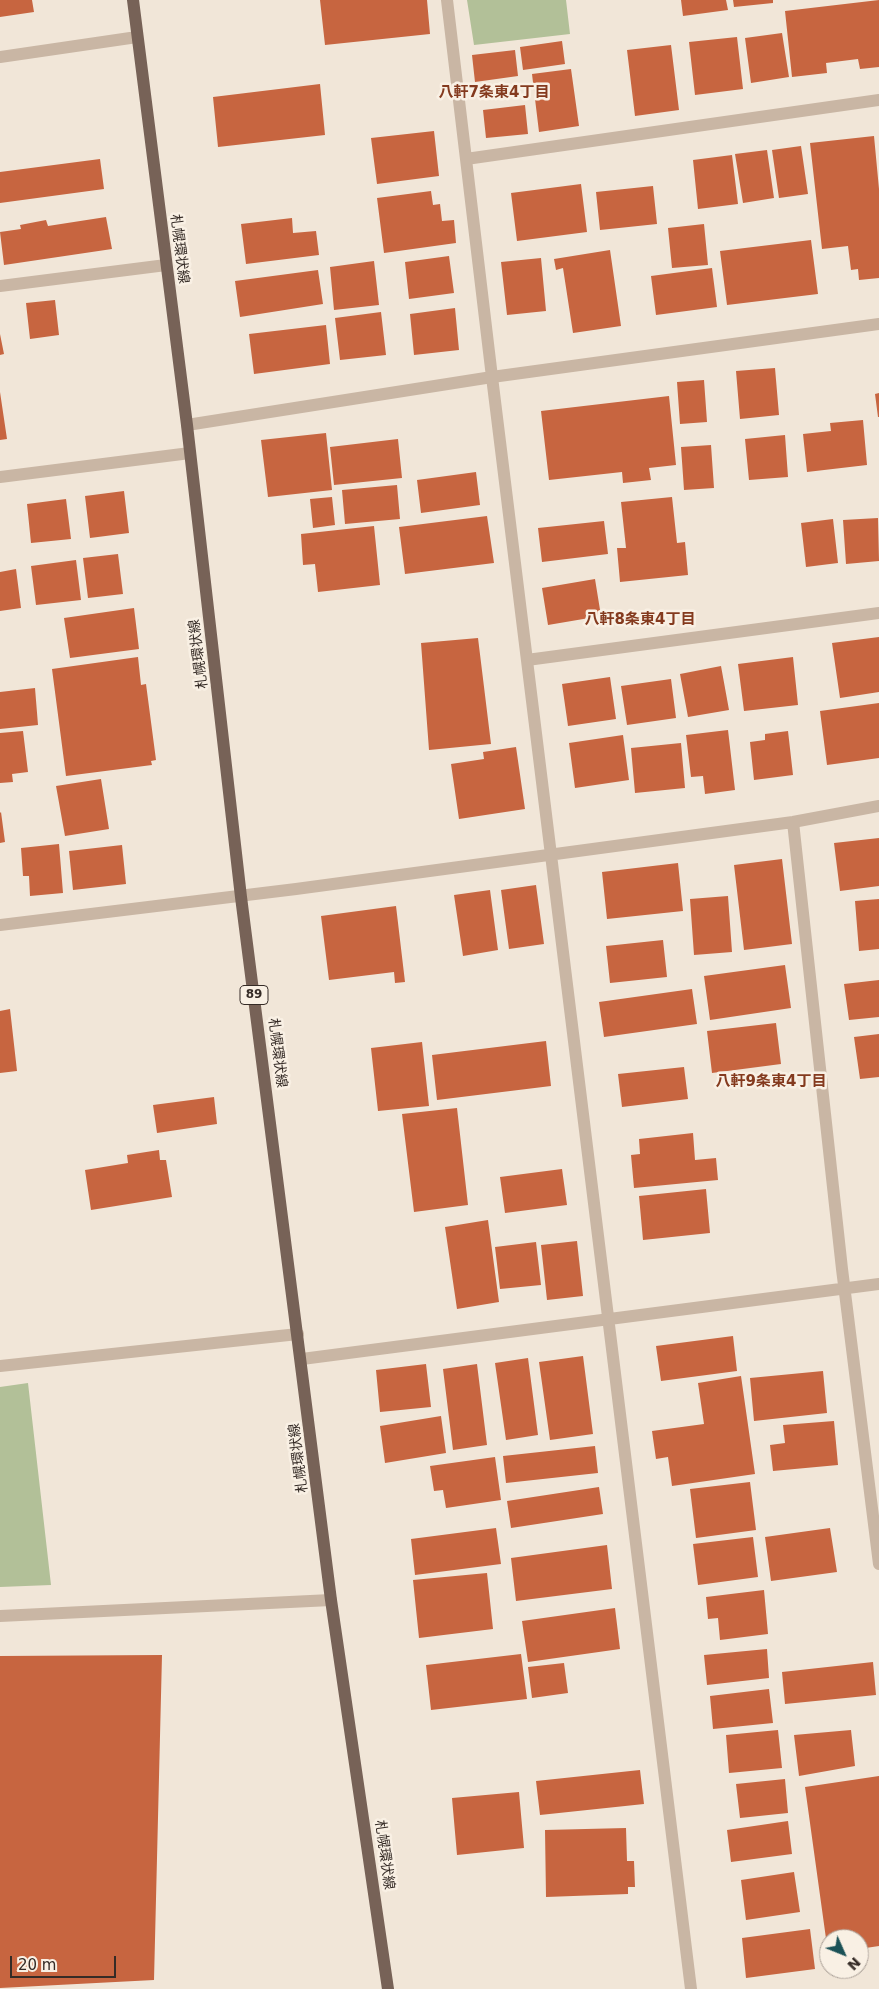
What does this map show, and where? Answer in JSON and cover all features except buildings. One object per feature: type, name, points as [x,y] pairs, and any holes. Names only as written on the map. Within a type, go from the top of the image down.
[{"type":"main road","name":"札幌環状線","points":[[133,0],[187,426],[241,897],[302,1359],[331,1600],[388,1989]]},
{"type":"street","points":[[447,0],[692,1989]]},
{"type":"street","points":[[0,57],[137,37]]},
{"type":"street","points":[[466,159],[879,100]]},
{"type":"street","points":[[0,286],[166,265]]},
{"type":"street","points":[[187,426],[492,377],[879,324]]},
{"type":"street","points":[[0,477],[190,453]]},
{"type":"street","points":[[527,660],[879,612]]},
{"type":"street","points":[[0,925],[241,897],[793,822],[879,806]]},
{"type":"street","points":[[793,822],[845,1288],[879,1564]]},
{"type":"street","points":[[302,1359],[879,1284]]},
{"type":"street","points":[[0,1366],[298,1334]]},
{"type":"street","points":[[0,1616],[331,1600]]},
{"type":"green space","points":[[467,0],[566,0],[570,34],[474,45]]},
{"type":"green space","points":[[28,1383],[51,1585],[0,1587],[0,1387]]},
{"type":"district","name":"八軒7条東4丁目","points":[[494,93]]},
{"type":"district","name":"八軒8条東4丁目","points":[[640,620]]},
{"type":"district","name":"八軒9条東4丁目","points":[[771,1082]]}]
